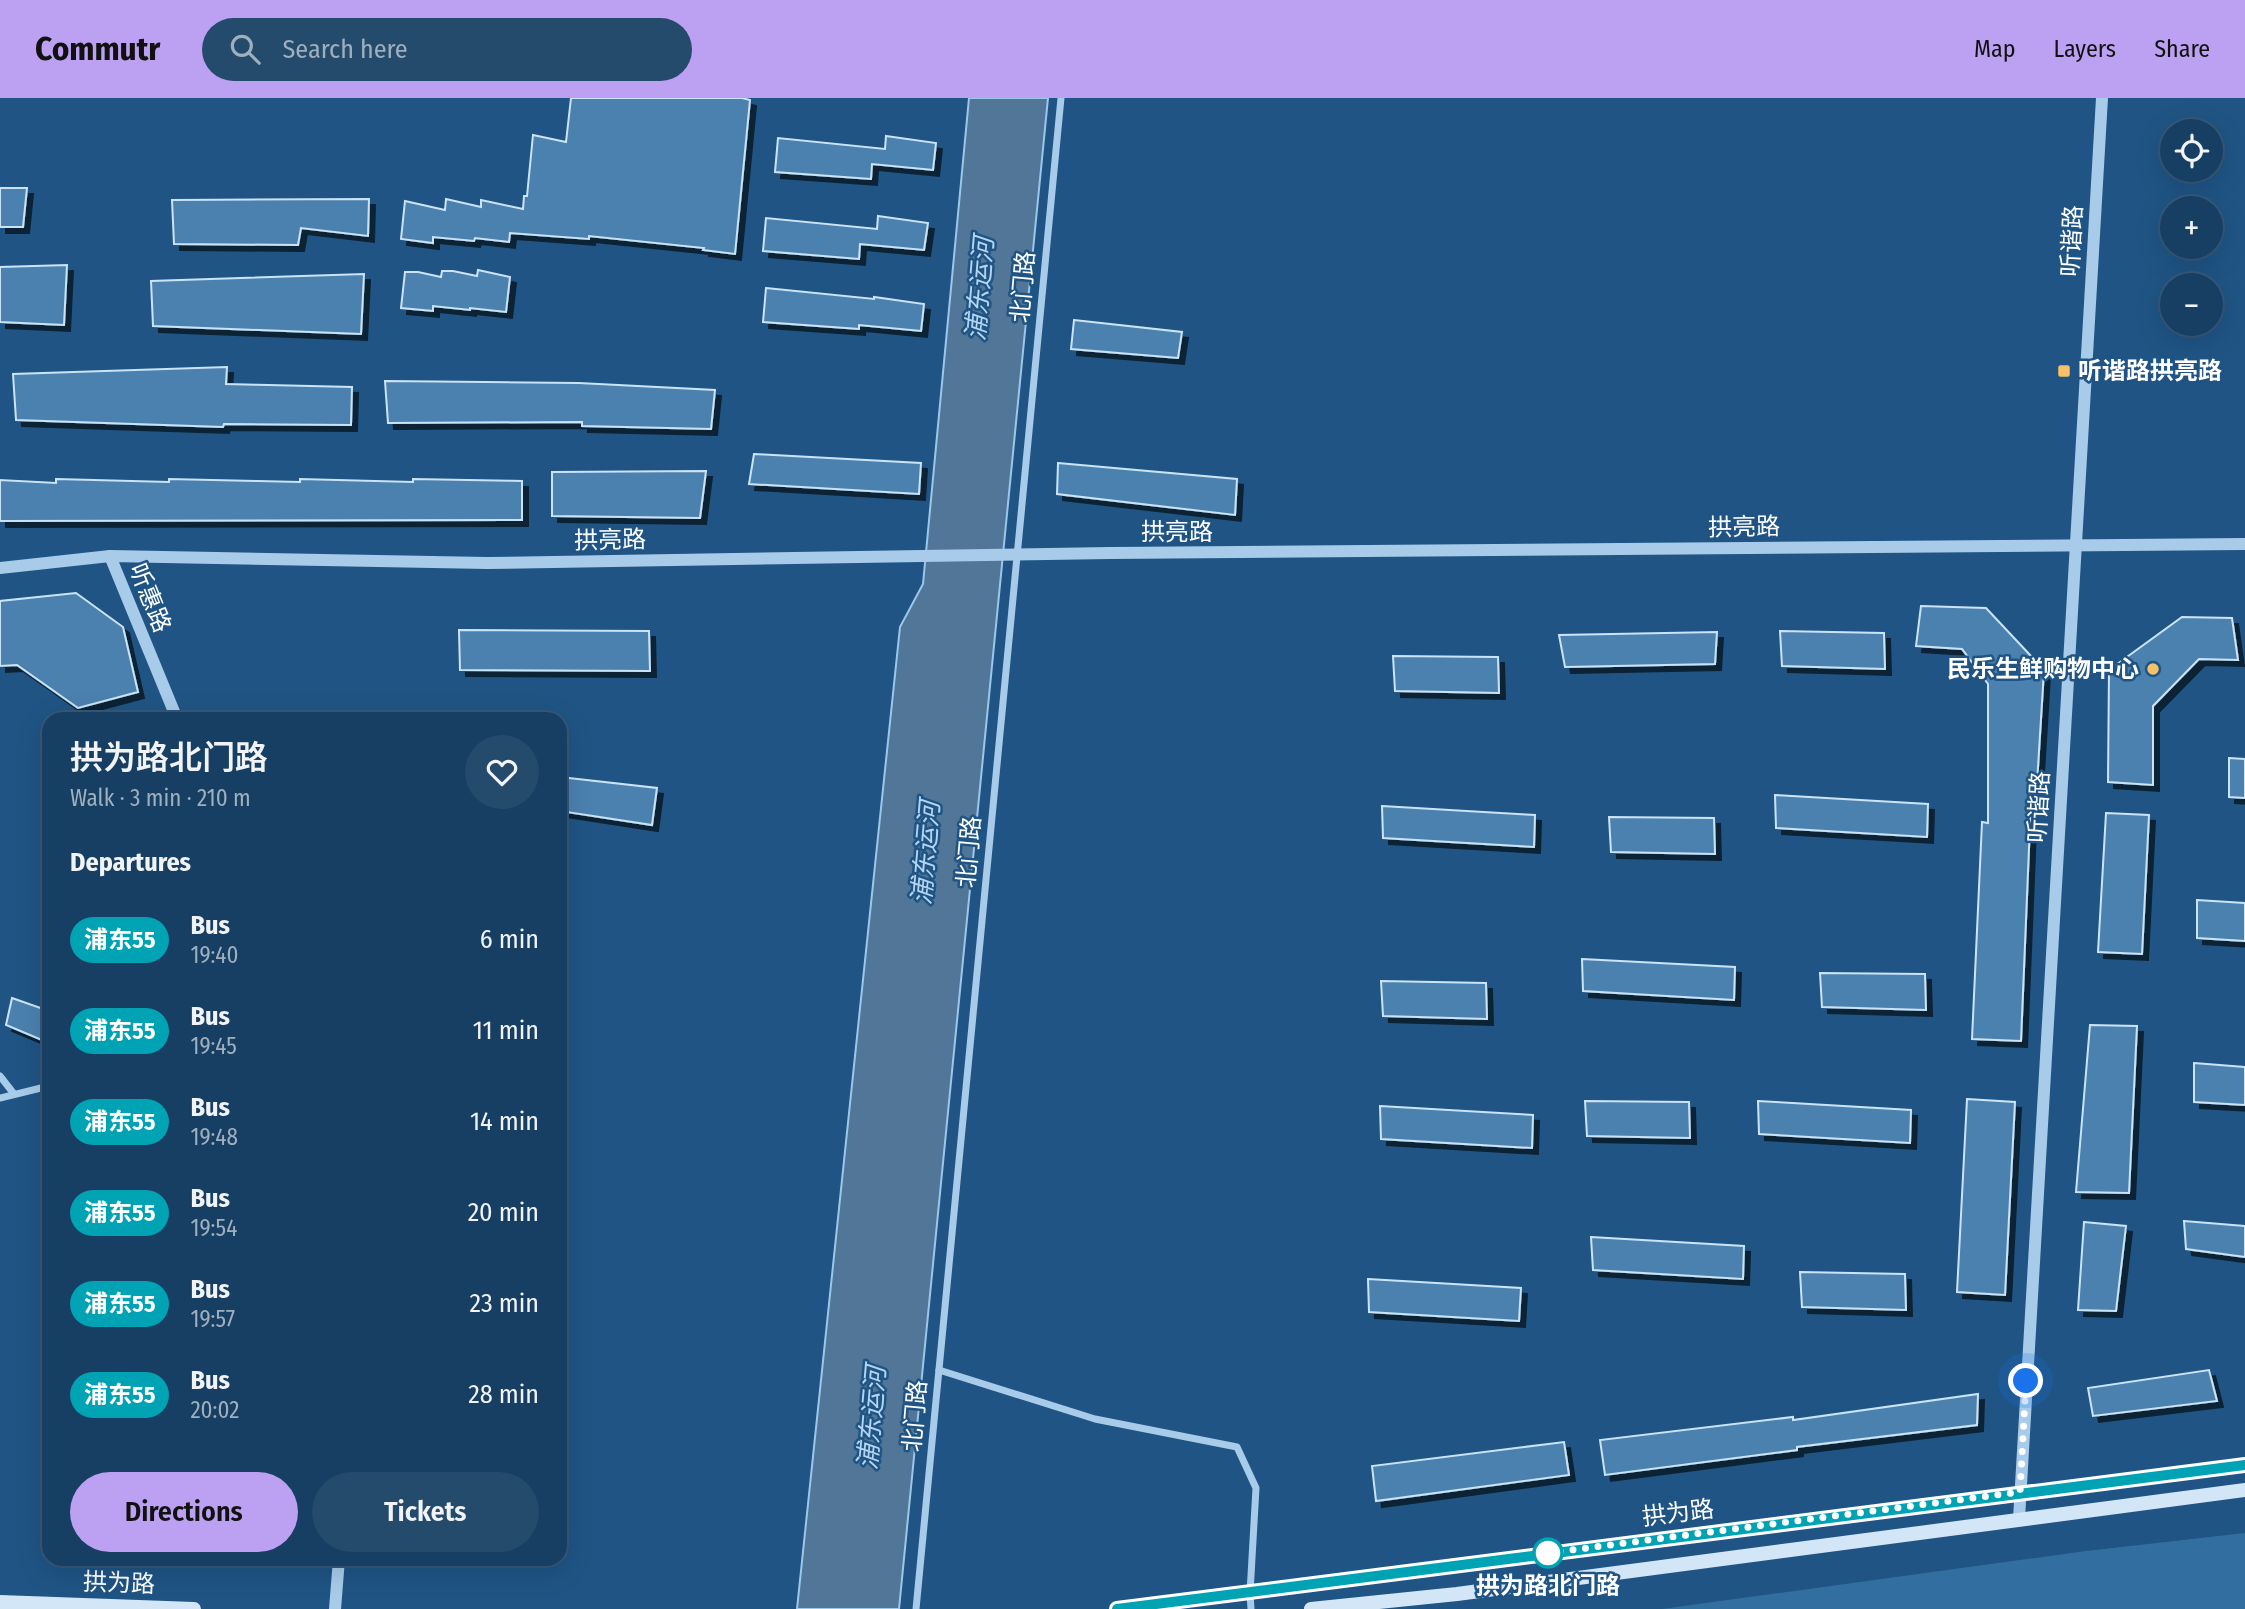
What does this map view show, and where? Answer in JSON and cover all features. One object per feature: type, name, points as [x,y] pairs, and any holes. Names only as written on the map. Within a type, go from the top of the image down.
[{"type":"main road","name":"拱为路","points":[[1117,1609],[2245,1465]]},
{"type":"main road","name":"拱为路","points":[[1311,1609],[1457,1594],[2245,1490]]},
{"type":"main road","name":"拱为路","points":[[0,1602],[194,1609]]},
{"type":"street","name":"北门路","points":[[916,1609],[1061,98]]},
{"type":"street","name":"听谐路","points":[[2019,1519],[2102,98]]},
{"type":"street","name":"拱亮路","points":[[110,556],[487,563],[1110,553],[2245,544]]},
{"type":"street","name":"听惠路","points":[[0,568],[110,556],[174,712]]},
{"type":"street","points":[[0,1076],[14,1094]]},
{"type":"street","points":[[0,1098],[42,1088]]},
{"type":"street","points":[[939,1370],[1095,1419],[1237,1447],[1256,1488],[1251,1609]]},
{"type":"street","points":[[335,1609],[338,1566]]},
{"type":"shaded area","points":[[2245,1533],[2245,1609],[1662,1609],[2086,1551]]},
{"type":"water","name":"浦东运河","points":[[969,98],[1048,98],[899,1609],[797,1609],[900,627],[923,584]]},
{"type":"building","points":[[571,98],[750,100],[735,254],[703,250],[704,248],[589,236],[589,239],[510,233],[509,242],[433,237],[433,243],[401,239],[405,201],[445,210],[446,199],[481,207],[481,200],[523,209],[524,196],[527,196],[533,135],[566,142]]},
{"type":"building","points":[[886,136],[936,143],[933,170],[872,164],[871,179],[775,172],[778,138],[885,149]]},
{"type":"building","points":[[0,188],[27,188],[23,227],[0,227]]},
{"type":"building","points":[[369,199],[368,236],[301,228],[298,245],[174,244],[172,200]]},
{"type":"building","points":[[878,216],[928,223],[924,250],[860,244],[859,259],[763,251],[766,218],[877,229]]},
{"type":"building","points":[[67,265],[64,325],[0,322],[0,267]]},
{"type":"building","points":[[478,270],[510,277],[506,312],[433,306],[433,311],[401,308],[405,272],[441,277],[442,271],[477,276]]},
{"type":"building","points":[[364,274],[361,334],[153,326],[151,281]]},
{"type":"building","points":[[766,288],[924,304],[921,331],[859,325],[859,329],[763,322]]},
{"type":"building","points":[[1074,320],[1182,332],[1178,358],[1071,349]]},
{"type":"building","points":[[227,367],[226,384],[352,387],[351,425],[224,424],[223,427],[16,420],[13,374]]},
{"type":"building","points":[[385,381],[579,383],[715,390],[711,429],[582,426],[582,422],[388,423]]},
{"type":"building","points":[[754,454],[921,463],[919,494],[749,484]]},
{"type":"building","points":[[1058,463],[1237,479],[1235,515],[1057,494]]},
{"type":"building","points":[[706,471],[700,518],[552,516],[552,472]]},
{"type":"building","points":[[56,479],[169,482],[169,479],[300,482],[300,479],[522,481],[522,520],[0,521],[0,480],[56,483]]},
{"type":"building","points":[[76,593],[123,627],[138,692],[78,708],[17,665],[0,666],[0,601]]},
{"type":"building","points":[[1921,606],[1986,608],[2044,670],[2036,800],[2031,800],[2021,1041],[1972,1039],[1982,822],[1988,823],[1988,684],[1962,649],[1916,646]]},
{"type":"building","points":[[2182,617],[2232,618],[2238,660],[2199,659],[2153,706],[2153,785],[2108,782],[2109,670]]},
{"type":"building","points":[[459,630],[649,631],[650,671],[460,670]]},
{"type":"building","points":[[1780,631],[1884,633],[1885,669],[1782,666]]},
{"type":"building","points":[[1717,632],[1715,664],[1565,667],[1559,635]]},
{"type":"building","points":[[1393,656],[1498,657],[1499,693],[1395,691]]},
{"type":"building","points":[[2229,758],[2245,759],[2245,798],[2229,797]]},
{"type":"building","points":[[567,778],[657,788],[652,825],[567,812]]},
{"type":"building","points":[[1775,795],[1928,804],[1927,837],[1776,828]]},
{"type":"building","points":[[1382,806],[1535,815],[1534,847],[1383,838]]},
{"type":"building","points":[[2106,813],[2149,815],[2142,954],[2098,952]]},
{"type":"building","points":[[1609,817],[1714,818],[1715,854],[1611,852]]},
{"type":"building","points":[[2197,900],[2245,903],[2245,941],[2197,938]]},
{"type":"building","points":[[1582,959],[1735,967],[1734,1000],[1583,991]]},
{"type":"building","points":[[1820,973],[1925,974],[1926,1010],[1822,1007]]},
{"type":"building","points":[[1381,981],[1486,983],[1487,1019],[1383,1016]]},
{"type":"building","points":[[12,998],[42,1009],[42,1040],[6,1025]]},
{"type":"building","points":[[2090,1025],[2137,1026],[2129,1193],[2076,1192]]},
{"type":"building","points":[[2194,1063],[2245,1067],[2245,1105],[2194,1102]]},
{"type":"building","points":[[1967,1099],[2015,1102],[2005,1295],[1957,1292]]},
{"type":"building","points":[[1585,1101],[1689,1102],[1690,1138],[1587,1136]]},
{"type":"building","points":[[1758,1101],[1911,1110],[1910,1143],[1759,1134]]},
{"type":"building","points":[[1380,1106],[1533,1115],[1532,1148],[1381,1139]]},
{"type":"building","points":[[2184,1221],[2245,1226],[2245,1257],[2186,1249]]},
{"type":"building","points":[[2084,1222],[2126,1226],[2116,1311],[2078,1310]]},
{"type":"building","points":[[1591,1237],[1744,1246],[1743,1279],[1593,1270]]},
{"type":"building","points":[[1800,1272],[1905,1274],[1906,1310],[1802,1307]]},
{"type":"building","points":[[1368,1279],[1521,1288],[1519,1321],[1369,1312]]},
{"type":"building","points":[[2209,1370],[2217,1401],[2093,1416],[2088,1388]]},
{"type":"building","points":[[1978,1394],[1977,1425],[1797,1447],[1797,1450],[1605,1475],[1600,1440],[1793,1417],[1793,1420]]},
{"type":"building","points":[[1564,1442],[1569,1475],[1376,1501],[1372,1466]]},
{"type":"bus line","name":"浦东55","points":[[1117,1609],[2245,1465]]},
{"type":"place","name":"听谐路拱亮路","points":[[2064,371]]},
{"type":"place","name":"民乐生鲜购物中心","points":[[2153,669]]},
{"type":"place","name":"拱为路北门路","points":[[1548,1553]]},
{"type":"route","points":[[1548,1553],[2020,1492],[2026,1381]]}]
